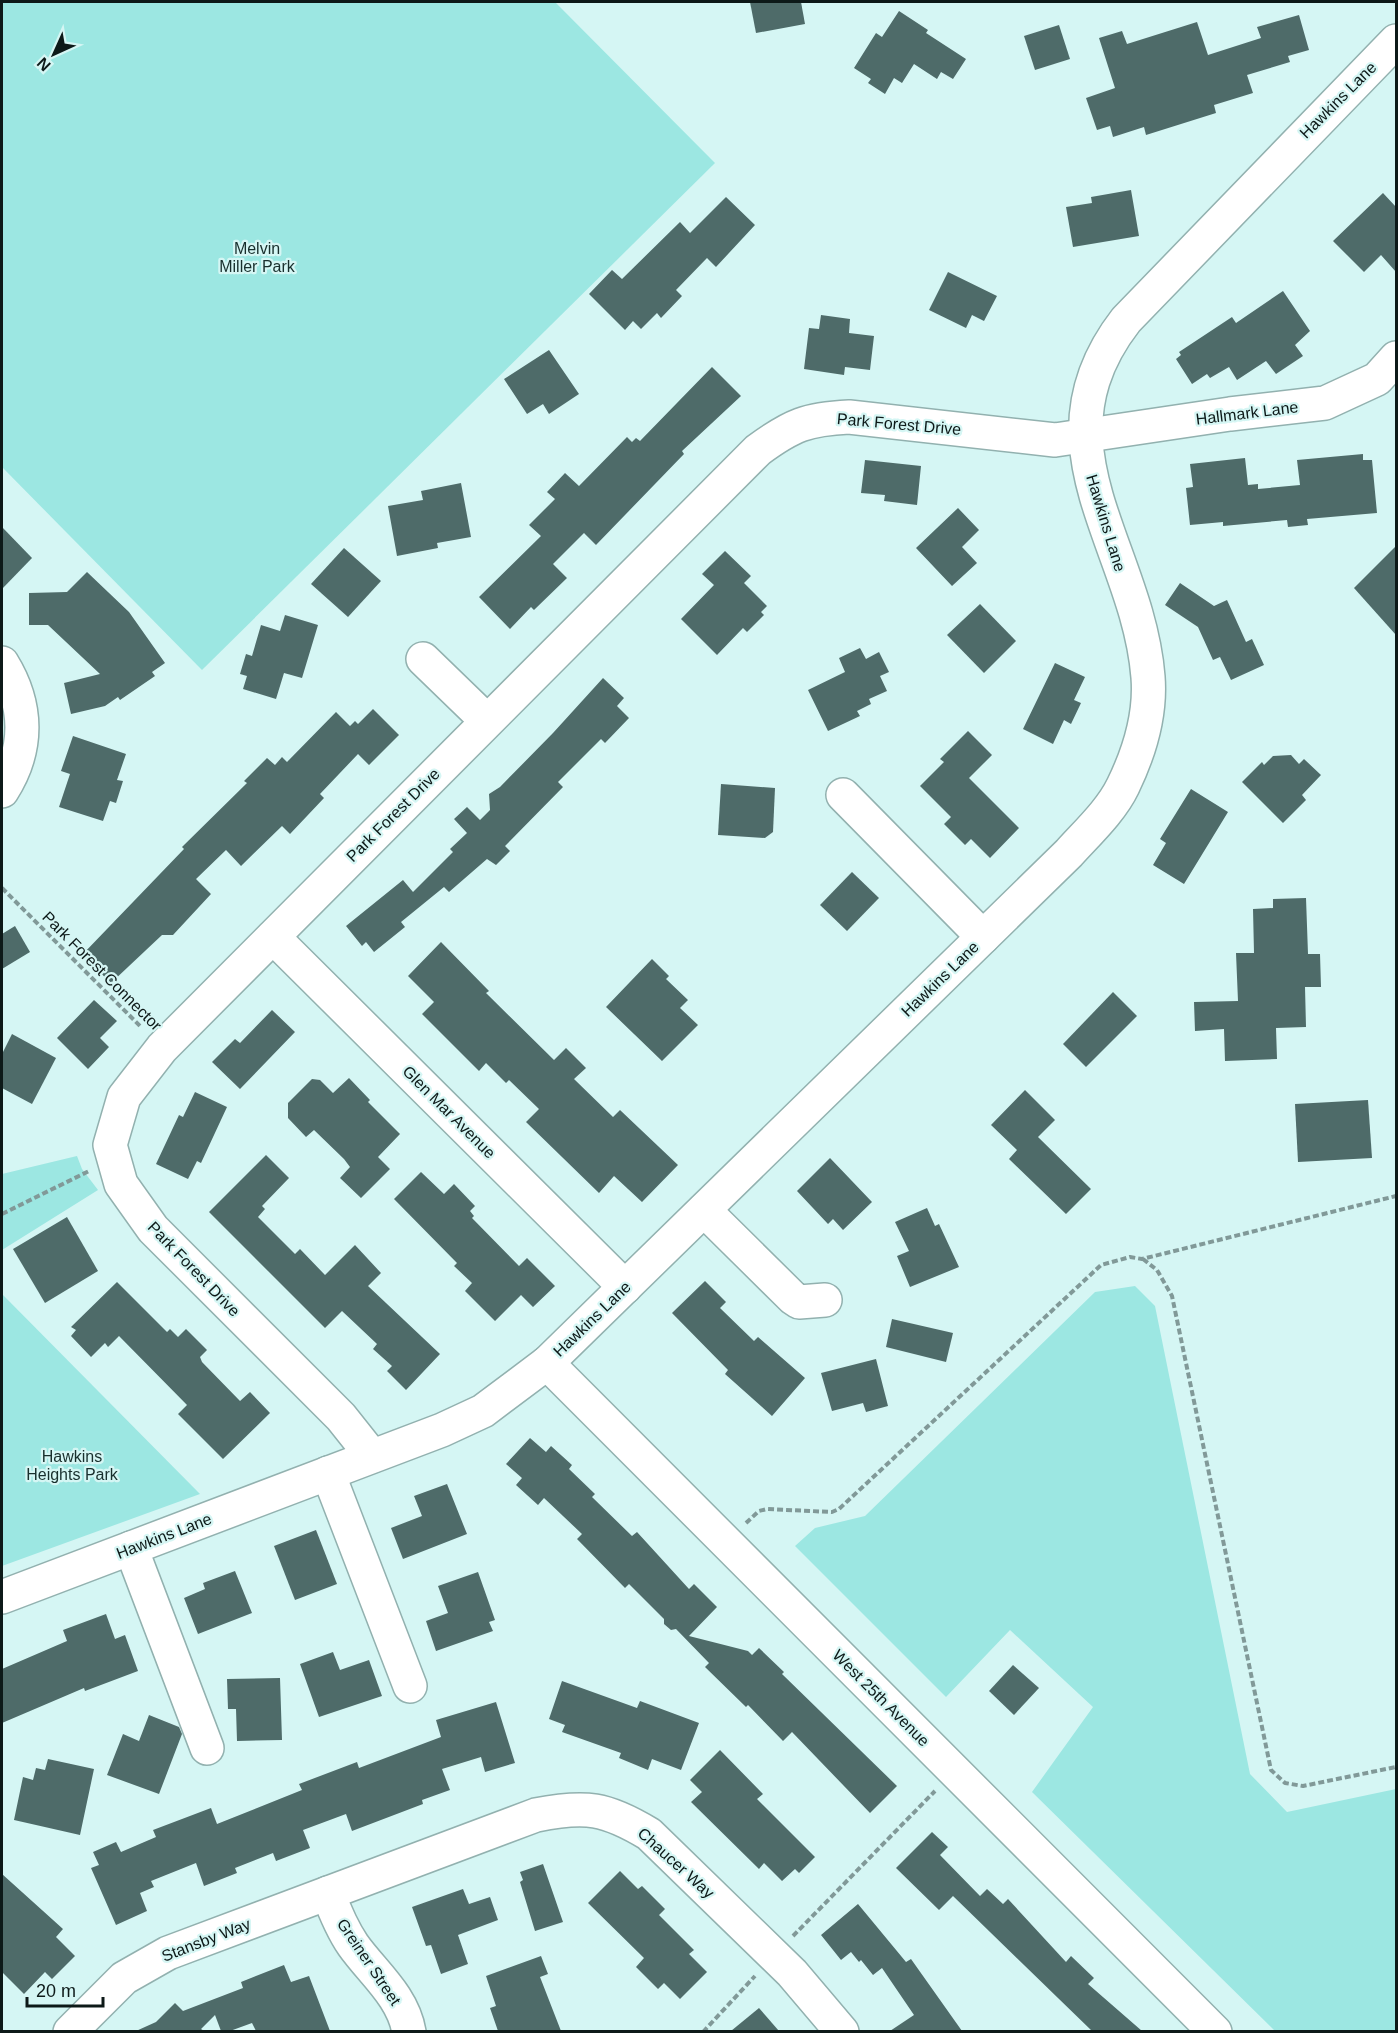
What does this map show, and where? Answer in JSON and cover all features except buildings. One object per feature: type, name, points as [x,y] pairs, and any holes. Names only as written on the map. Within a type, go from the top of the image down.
[{"type":"street","name":"Hawkins Lane","points":[[2,1597],[442,1430],[483,1411],[547,1363],[1069,853],[1122,789],[1138,752],[1148,710],[1148,676],[1138,627],[1089,473],[1084,435],[1086,406],[1094,371],[1108,343],[1126,320],[1396,41]]},
{"type":"street","name":"Hallmark Lane","points":[[1084,435],[1324,403],[1377,379],[1396,358]]},
{"type":"street","name":"Park Forest Drive","points":[[372,1456],[341,1417],[153,1229],[121,1184],[110,1145],[123,1097],[162,1048],[487,721],[758,450],[788,428],[819,418],[849,417],[1055,440],[1084,435]]},
{"type":"street","points":[[423,659],[487,721]]},
{"type":"street","points":[[2,663],[14,682],[22,711],[23,737],[18,762],[2,791]]},
{"type":"street","points":[[843,795],[983,937]]},
{"type":"street","name":"Glen Mar Avenue","points":[[273,937],[625,1287]]},
{"type":"street","points":[[704,1210],[793,1298],[806,1302],[825,1300]]},
{"type":"street","name":"West 25th Avenue","points":[[547,1363],[1215,2031]]},
{"type":"street","points":[[327,1473],[410,1686]]},
{"type":"street","points":[[131,1548],[207,1748]]},
{"type":"street","name":"Chaucer Way","points":[[328,1893],[536,1815],[561,1810],[590,1809],[621,1817],[649,1834],[775,1955],[842,2031]]},
{"type":"street","name":"Stansby Way","points":[[70,2031],[108,1992],[154,1959],[328,1893]]},
{"type":"street","name":"Greiner Street","points":[[328,1893],[342,1928],[359,1953],[391,1991],[409,2031]]},
{"type":"path","name":"Park Forest Connector","points":[[2,888],[162,1048]]},
{"type":"path","points":[[2,1214],[62,1182],[114,1160]]},
{"type":"path","points":[[726,1543],[759,1511],[832,1512],[838,1509],[1093,1271],[1116,1260],[1142,1258],[1396,1196]]},
{"type":"path","points":[[1142,1258],[1157,1270],[1172,1296],[1271,1770],[1285,1783],[1303,1786],[1396,1767]]},
{"type":"path","points":[[703,2031],[954,1771]]},
{"type":"green space","name":"Melvin Miller Park","points":[[2,2],[555,2],[715,163],[202,670],[2,467]]},
{"type":"green space","points":[[77,1156],[82,1169],[98,1190],[2,1250],[2,1174]]},
{"type":"green space","points":[[1135,1286],[1155,1306],[1250,1774],[1287,1812],[1396,1789],[1396,2031],[1275,2031],[1032,1792],[1093,1707],[1010,1630],[946,1697],[795,1546],[815,1528],[865,1516],[1095,1292]]},
{"type":"green space","name":"Hawkins Heights Park","points":[[2,1294],[200,1494],[2,1566]]}]
